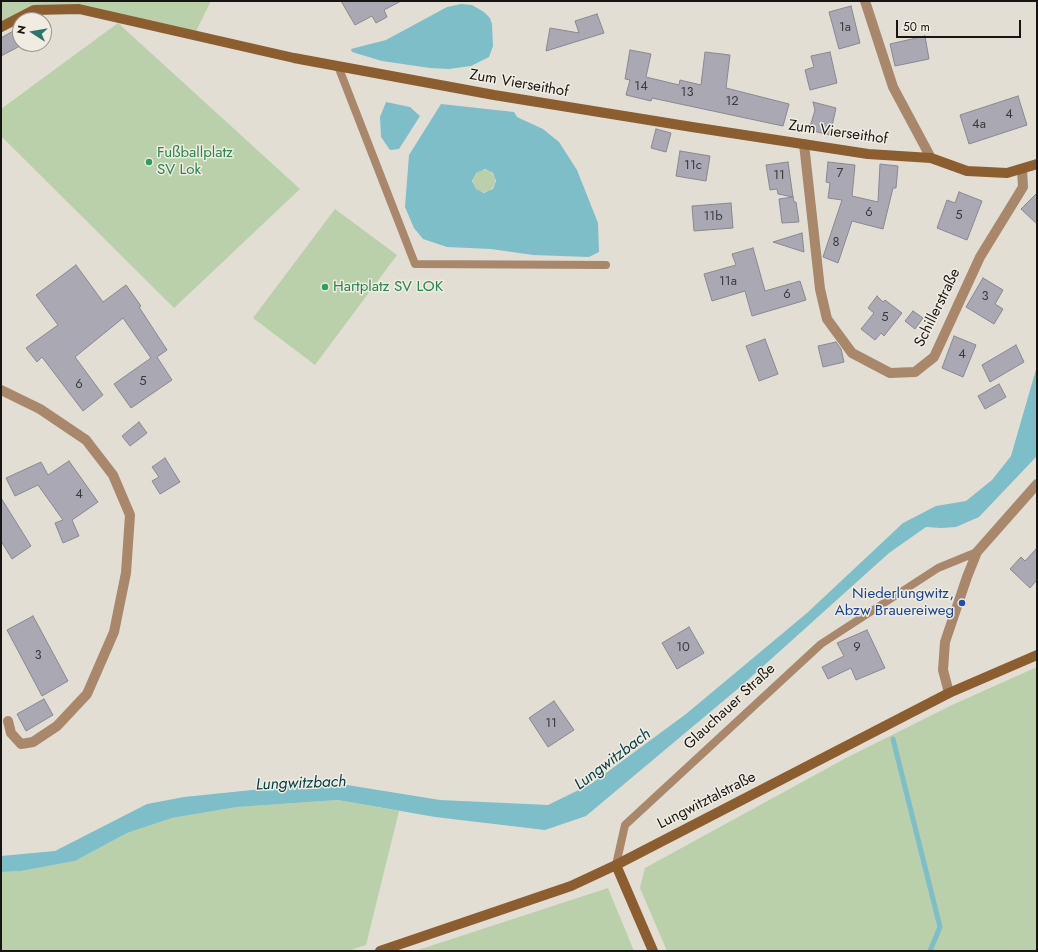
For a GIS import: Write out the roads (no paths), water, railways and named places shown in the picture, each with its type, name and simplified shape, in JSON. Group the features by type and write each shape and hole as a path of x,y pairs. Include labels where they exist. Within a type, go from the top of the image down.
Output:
{"street":[{"path":"866,1 893,87 931,158"},
{"name":"Zum Vierseithof","path":"1,27 34,10 79,9 294,58 494,95 868,154 931,158 966,171 1007,173 1037,164"},
{"name":"Schillerstraße","path":"804,144 820,289 827,319 852,353 890,373 915,372 934,357 980,257 1023,187 1022,168"},
{"path":"1,390 40,409 86,440 113,475 130,515 126,573 114,632 87,694 57,726 33,742 21,744 11,733 8,721"},
{"name":"Glauchauer Straße","path":"949,693 943,670 945,642 977,552 1037,484"},
{"name":"Lungwitztalstraße","path":"380,951 570,886 616,865 949,693 1037,655"},
{"path":"616,865 653,951"}],"lane":[{"path":"338,66 415,264 606,265"},
{"name":"Glauchauer Straße","path":"616,865 625,825 821,644 938,568 977,552"}],"water":[{"path":"461,4 472,5 484,12 490,18 492,24 493,46 489,57 471,66 449,69 430,68 382,61 352,52 351,49 386,40 447,7"},
{"path":"386,102 410,107 420,116 399,149 390,150 381,137 380,117"},
{"path":"441,104 514,112 517,117 543,129 559,142 577,170 598,223 599,252 589,257 533,255 491,249 447,247 423,239 414,228 405,207 409,155","holes":["485,169 493,173 496,181 493,189 484,193 476,189 472,181 476,173"]},
{"path":"1037,366 1036,457 979,517 956,527 926,527 889,553 740,687 586,816 545,830 435,817 338,800 237,807 172,818 127,833 75,861 21,871 1,872 1,856 55,851 147,804 184,797 301,785 347,785 440,800 548,805 591,784 686,714 807,613 903,523 936,506 966,501 992,480 1011,456"}],"waterway":[{"path":"893,739 940,927 930,951"}],"place":[{"name":"Fußballplatz SV Lok","path":"149,162"},
{"name":"Hartplatz SV LOK","path":"325,287"},
{"name":"Niederlungwitz, Abzw Brauereiweg","path":"962,603"}],"water label":[{"name":"Lungwitzbach","path":"613,760"},
{"name":"Lungwitzbach","path":"301,784"}]}
